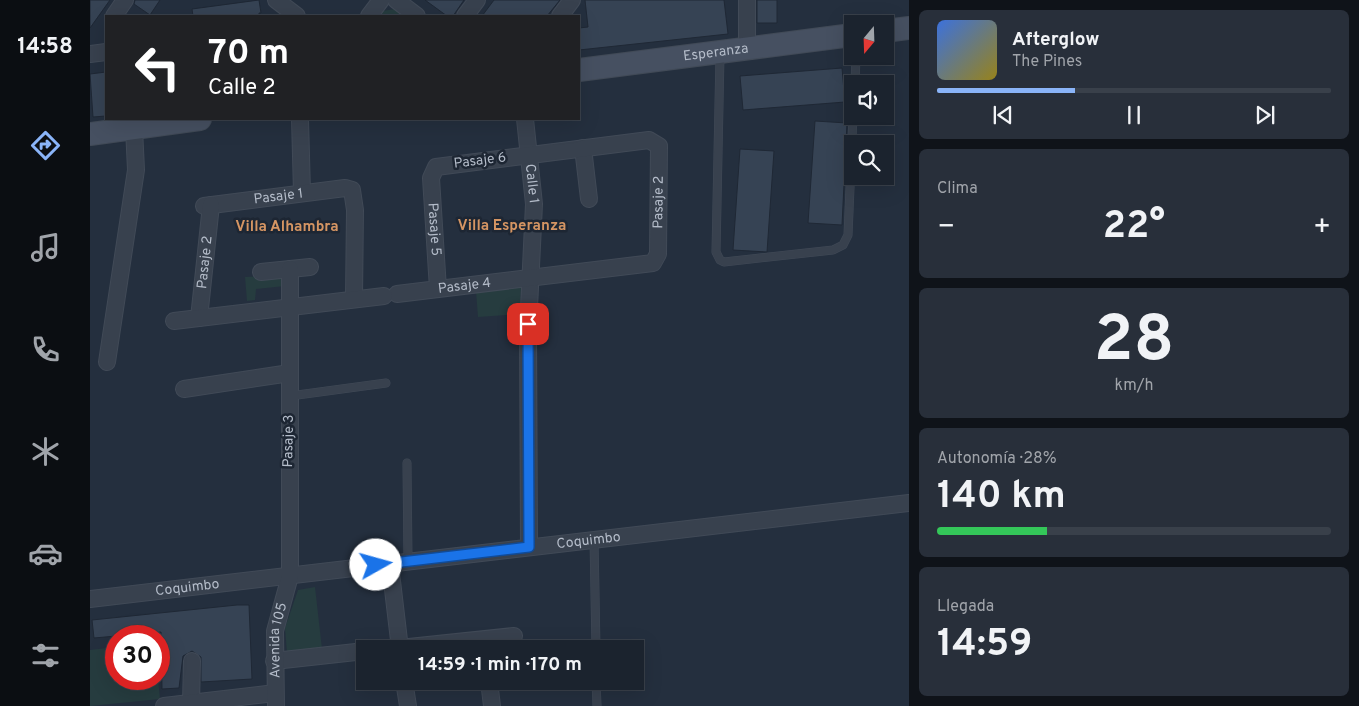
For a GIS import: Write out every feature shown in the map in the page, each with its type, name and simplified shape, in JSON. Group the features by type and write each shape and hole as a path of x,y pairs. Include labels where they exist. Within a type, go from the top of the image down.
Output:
{"street":[{"path":"115,15 125,0"},
{"path":"276,0 296,15"},
{"path":"370,15 381,0"},
{"path":"396,0 416,15"},
{"path":"466,15 477,0"},
{"path":"561,15 572,0"},
{"path":"747,0 747,50"},
{"path":"894,30 909,28"},
{"name":"Esperanza","path":"580,70 844,36"},
{"path":"90,54 105,52"},
{"path":"90,134 193,120"},
{"path":"300,120 302,193"},
{"name":"Calle 1","path":"525,120 534,204 529,316 529,547"},
{"path":"107,362 136,170 134,128"},
{"name":"Pasaje 2","path":"532,278 651,264 656,261 658,254 661,149 657,143 649,140 583,148"},
{"path":"529,154 583,148 589,199"},
{"name":"Pasaje 6","path":"433,170 439,166 529,154"},
{"name":"Pasaje 5","path":"433,170 431,178 438,289"},
{"name":"Pasaje 1","path":"207,206 345,188 352,190 355,210 354,299"},
{"name":"Pasaje 2","path":"199,318 207,206"},
{"path":"261,272 310,267"},
{"path":"290,269 291,307"},
{"name":"Pasaje 4","path":"354,299 532,278"},
{"path":"174,321 354,299"},
{"name":"Pasaje 3","path":"290,576 291,307"},
{"path":"184,389 290,373"},
{"name":"Coquimbo","path":"90,599 909,502"},
{"path":"390,564 396,640"},
{"name":"Avenida 105","path":"276,699 275,631 290,576"},
{"path":"499,640 514,636"},
{"path":"274,661 356,652"},
{"path":"191,703 192,661"},
{"path":"405,690 408,706"},
{"path":"490,690 492,706"},
{"path":"164,706 276,699"}],"lane":[{"path":"720,53 716,252 720,260 724,262 833,250 843,245 848,235 853,125"},
{"path":"290,396 386,383"},
{"path":"408,463 408,561"},
{"path":"594,539 596,640"},
{"path":"596,690 597,706"}],"green space":[{"path":"395,9 403,15 379,15 382,11"},
{"path":"285,275 285,286 256,289 255,300 247,301 245,277"},
{"path":"521,286 520,314 478,317 476,291"},
{"path":"315,587 322,649 287,653 285,628 298,590"},
{"path":"105,648 105,690 159,690 160,699 90,706 90,650"}],"building":[{"path":"90,0 110,0 90,28"},
{"path":"135,0 160,0 150,15 134,4"},
{"path":"259,0 261,13 259,15 193,15 192,9"},
{"path":"425,0 464,0 454,15 446,15"},
{"path":"494,0 560,0 548,15 483,15"},
{"path":"585,0 724,0 728,34 580,50 580,28 588,27"},
{"path":"757,0 777,0 777,23 757,23"},
{"path":"842,68 844,102 743,110 740,76"},
{"path":"105,72 105,116 93,117 90,74"},
{"path":"815,121 844,123 844,125 847,125 846,135 844,135 842,225 808,223"},
{"path":"740,149 774,151 767,252 733,250"},
{"path":"249,605 252,679 201,682 201,657 192,651 183,656 179,688 170,689 170,625 105,625 105,637 94,638 92,620"}],"district":[{"name":"Villa Esperanza","path":"512,226"},
{"name":"Villa Alhambra","path":"287,227"}],"route":[{"path":"376,565 529,547 528,324"}]}
